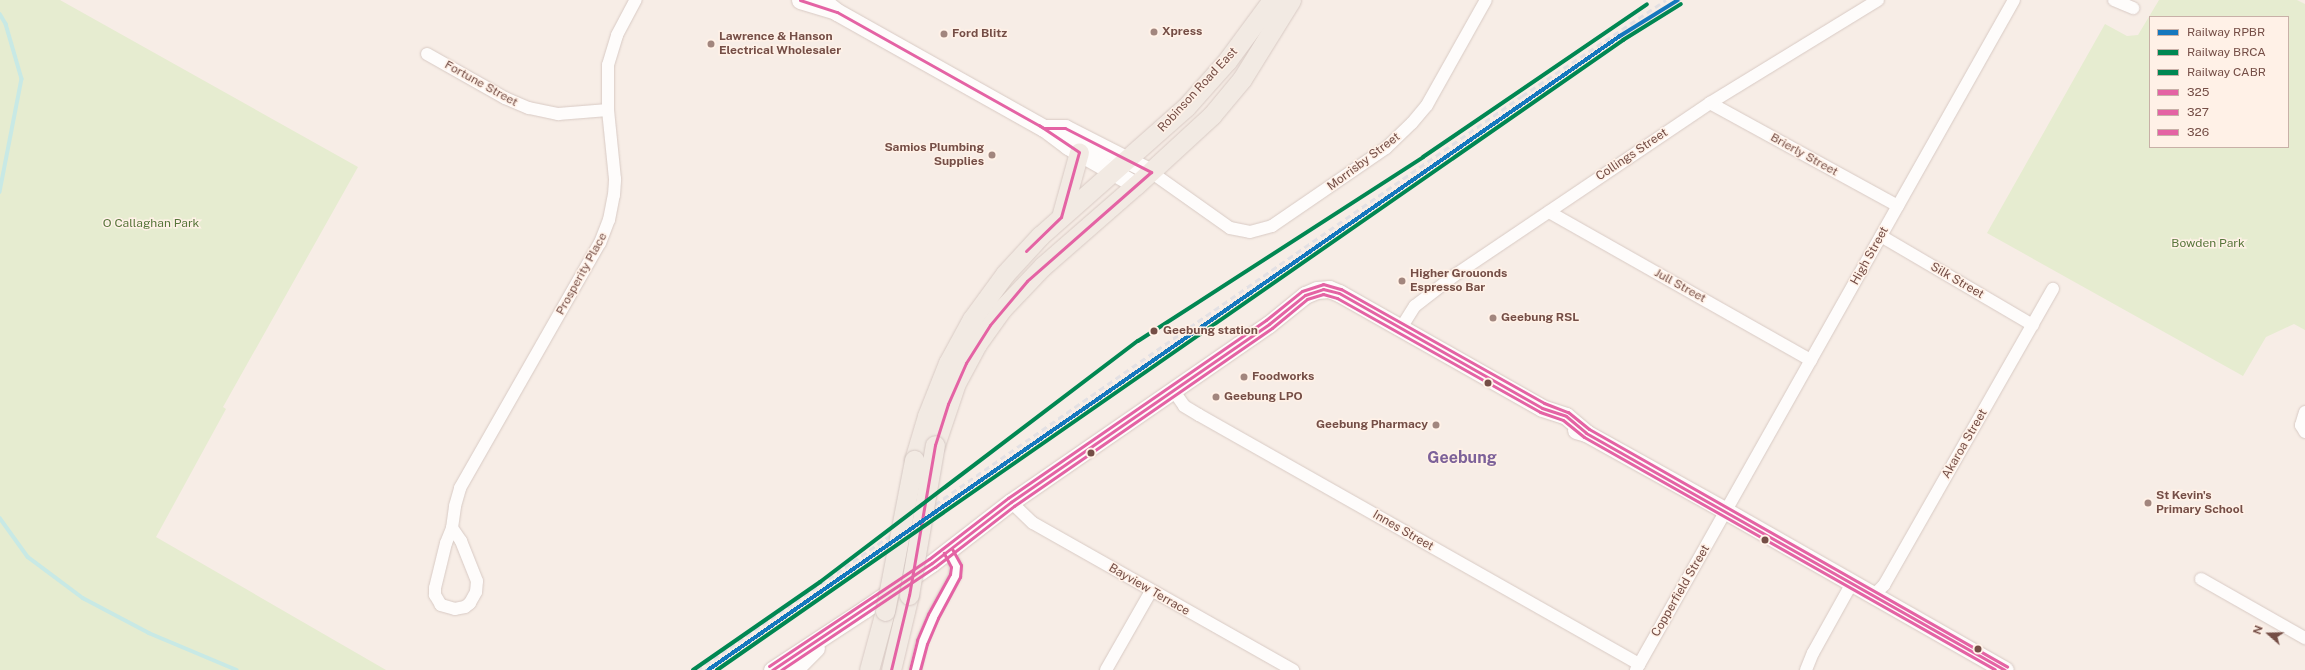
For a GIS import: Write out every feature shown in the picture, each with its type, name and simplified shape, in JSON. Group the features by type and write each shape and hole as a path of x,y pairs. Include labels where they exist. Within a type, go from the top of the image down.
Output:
{"main road":[{"path":"800,0 837,12"},
{"path":"822,0 837,12 1044,128 1079,152 1136,185"},
{"name":"Robinson Road East","path":"869,670 885,611 914,460 936,390 972,319 1005,274 1061,217 1169,123 1208,83 1248,35 1272,0"},
{"name":"Robinson Road East","path":"891,670 909,595 935,445 956,383 990,325 1015,295 1043,266 1151,172 1227,98 1264,45 1291,0"},
{"path":"1044,128 1065,128 1151,172"},
{"path":"1061,217 1079,152"},
{"path":"772,670 801,649 833,631 948,551 1011,502 1276,320 1305,295 1323,289 1339,293 1542,408 1566,416 1586,433 2005,670"},
{"path":"794,670 833,631"}],"street":[{"name":"Prosperity Place","path":"452,528 461,541 477,581 476,592 470,603 455,609 441,605 435,595 441,560 452,528 455,506 460,488 605,232 612,208 614,179 608,110 607,77 610,55 617,35 636,0"},
{"name":"Morrisby Street","path":"1151,172 1222,223 1240,231 1250,232 1272,226 1386,148 1399,136 1427,105 1486,0"},
{"name":"Collings Street","path":"1401,328 1415,306 1421,300 1710,103 1878,0"},
{"name":"High Street","path":"1726,511 2014,0"},
{"path":"2114,0 2133,8"},
{"name":"Fortune Street","path":"427,54 505,98 529,108 558,114 608,110"},
{"name":"Brierly Street","path":"1710,103 1898,206"},
{"name":"Jull Street","path":"1549,212 1811,360"},
{"name":"Silk Street","path":"1881,236 2033,325"},
{"name":"Akaroa Street","path":"1873,596 1884,585 2053,289"},
{"name":"Innes Street","path":"1173,390 1184,406 1198,415 1637,667"},
{"path":"2303,429 2305,412"},
{"name":"Bayview Terrace","path":"1011,502 1033,523 1293,670"},
{"name":"Copperfield Street","path":"1637,667 1726,511"},
{"path":"915,670 922,642 933,616 955,576 956,566 948,551"},
{"path":"2201,579 2305,638"},
{"path":"1806,670 1813,653 1852,583"},
{"path":"1106,670 1151,591"}],"green space":[{"name":"O Callaghan Park","path":"0,0 60,0 358,167 223,407 226,409 156,537 386,670 0,670"},
{"name":"Bowden Park","path":"2159,0 2297,0 2305,4 2305,330 2294,324 2266,337 2243,376 1987,233 2105,24 2127,36 2138,35 2149,17 2149,148 2289,148 2289,16 2149,16"}],"waterway":[{"path":"0,14 6,24 22,79 0,192"},
{"path":"0,518 28,557 83,598 149,633 237,670"}],"railway":[{"path":"697,670 1522,96 1666,0"}],"rail line":[{"name":"RPBR","path":"708,670 1620,36 1678,0"},
{"name":"CABR","path":"693,670 820,582 1138,341 1423,157 1647,4"},
{"name":"BRCA","path":"717,670 1623,40 1681,4"}],"transit line":[{"name":"325","path":"800,0 837,12 1044,128 1065,128 1151,172 1027,281 990,325 966,363 948,404 935,445 909,595 891,670"},
{"name":"325","path":"1026,251 1061,217 1079,152 1039,125"},
{"name":"326","path":"769,666 929,559 1008,498 1266,320 1302,291 1323,284 1341,289 1544,403 1568,412 1589,429 2007,666"},
{"name":"325","path":"772,670 932,563 1011,502 1269,324 1305,295 1323,289 1339,293 1542,408 1566,416 1586,433 2005,670"},
{"name":"327","path":"781,670 935,567 1014,506 1272,328 1307,299 1323,294 1337,298 1540,412 1563,420 1584,437 1995,670"},
{"name":"327","path":"920,670 927,644 938,618 960,577 961,565 952,549"},
{"name":"326","path":"910,669 917,640 928,614 950,574 951,567 944,553"}],"place":[{"name":"Xpress","path":"1154,32"},
{"name":"Ford Blitz","path":"944,34"},
{"name":"Lawrence & Hanson Electrical Wholesaler","path":"711,44"},
{"name":"Samios Plumbing Supplies","path":"992,155"},
{"name":"Higher Grouonds Espresso Bar","path":"1402,281"},
{"name":"Geebung RSL","path":"1493,318"},
{"name":"Geebung station","path":"1154,331"},
{"name":"Foodworks","path":"1244,377"},
{"name":"Geebung LPO","path":"1216,397"},
{"name":"Geebung Pharmacy","path":"1436,425"},
{"name":"St Kevin's Primary School","path":"2148,503"}],"district":[{"name":"Geebung","path":"1462,458"}]}
